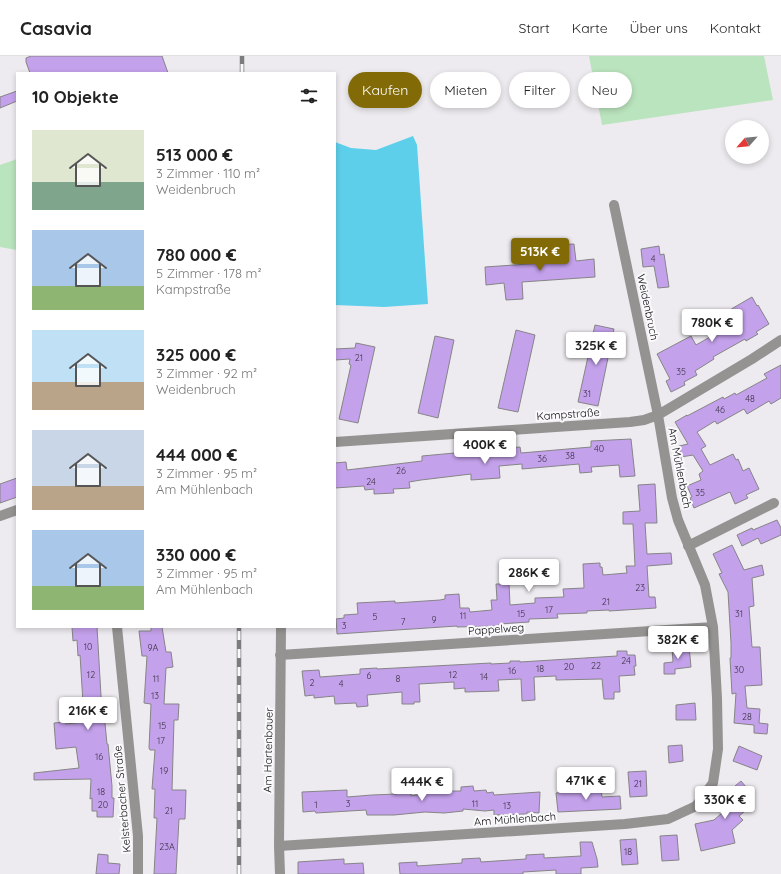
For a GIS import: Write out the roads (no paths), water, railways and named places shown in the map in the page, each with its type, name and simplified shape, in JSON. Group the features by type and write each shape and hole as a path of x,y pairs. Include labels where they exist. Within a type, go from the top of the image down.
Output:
{"street":[{"name":"Weidenbruch","path":"614,205 658,415"},
{"name":"Kampstraße","path":"336,442 644,420 658,415 781,340"},
{"name":"Am Mühlenbach","path":"279,846 625,824 668,818 696,806 713,783 718,749 713,627 704,585 678,520 672,498 658,415"},
{"path":"688,546 774,503"},
{"path":"0,516 16,510"},
{"name":"Pappelweg","path":"280,655 713,627"},
{"name":"Kelsterbacher Straße","path":"117,628 138,836 138,874"},
{"name":"Am Hartenbauer","path":"280,874 281,628"}],"water":[{"path":"413,136 417,145 428,304 384,307 336,305 336,142 351,148 376,150"}],"railway":[{"path":"242,56 242,72"},
{"path":"239,628 239,874"}]}
